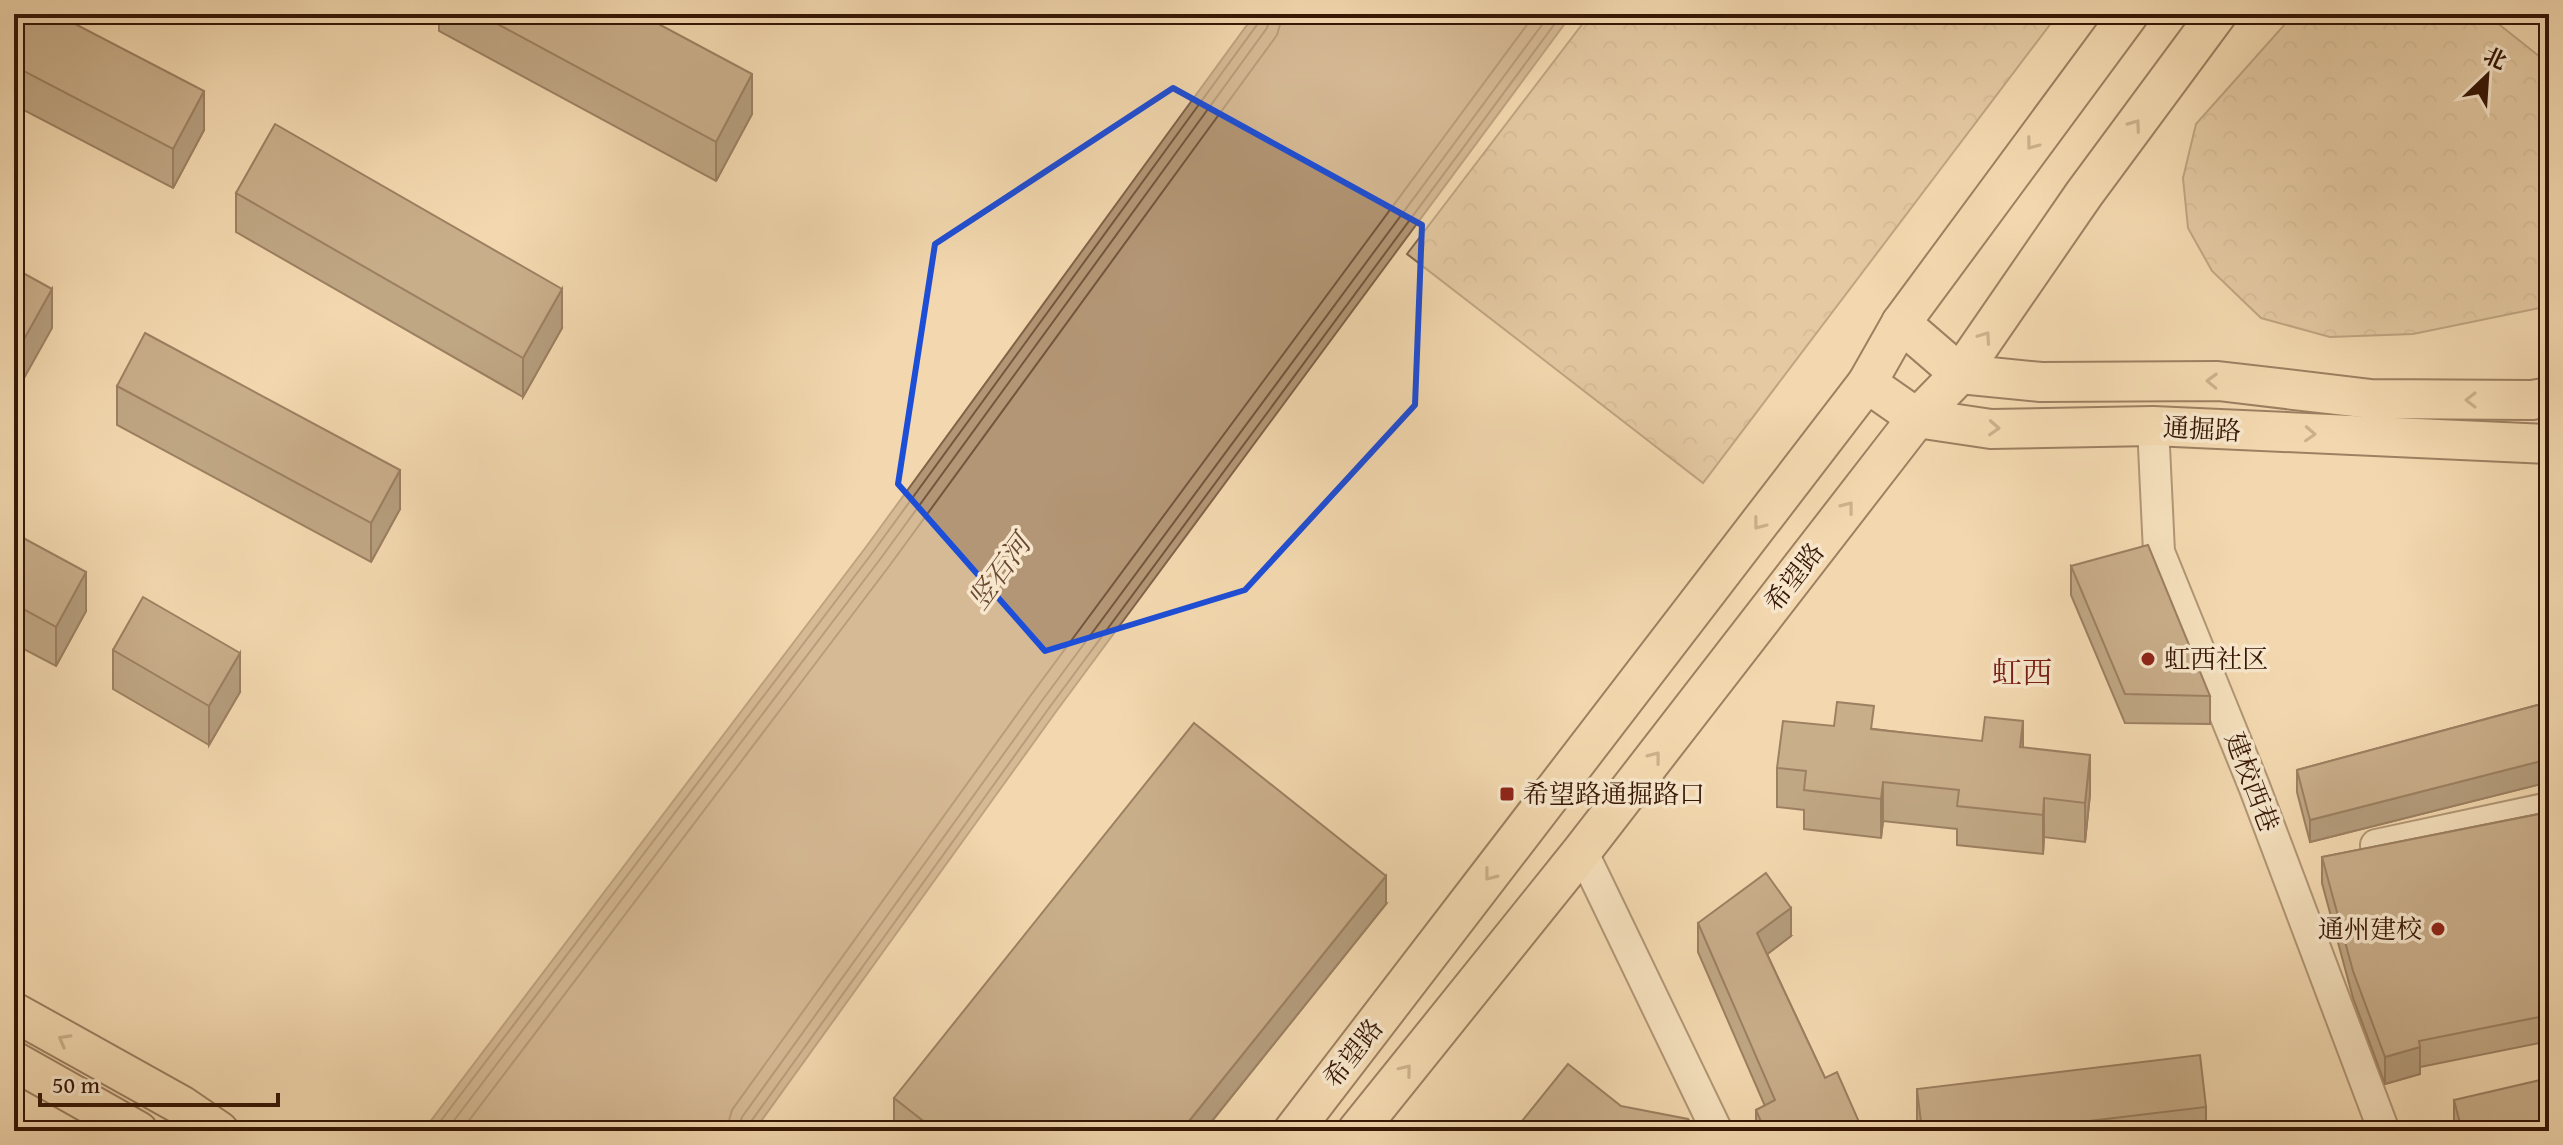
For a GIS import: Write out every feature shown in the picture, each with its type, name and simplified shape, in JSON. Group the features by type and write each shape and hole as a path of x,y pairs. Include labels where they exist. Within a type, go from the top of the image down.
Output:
{"main road":[{"name":"希望路","path":"1293,1131 1867,383 1901,323 2129,14"},
{"name":"希望路","path":"1357,1131 1582,851 1917,418 1960,374 2084,194 2217,14"},
{"path":"1901,323 1960,374"},
{"name":"通掘路","path":"1960,374 2041,382 2218,381 2371,399 2532,400 2549,397"},
{"name":"通掘路","path":"1867,383 1917,418 1991,429 2153,426 2549,444"},
{"path":"14,1012 181,1105 219,1131"},
{"path":"14,1061 138,1131"}],"street":[{"name":"建校西巷","path":"2153,426 2159,552 2254,786 2384,1131"},
{"path":"2376,845 2549,808"},
{"path":"1582,851 1717,1131"}],"highlighted area":[{"path":"1173,88 1422,225 1415,405 1245,590 1045,651 898,484 935,244"}],"green space":[{"path":"1590,14 2058,14 1703,483 1407,254"},
{"path":"2294,14 2486,14 2549,64 2549,306 2413,334 2330,337 2261,318 2212,271 2188,228 2183,178 2196,124"}],"water":[{"name":"竖石河","path":"1255,14 1572,14 1055,713 754,1131 423,1131 866,547"}],"building":[{"path":"14,14 56,14 204,91 173,149 14,66"},
{"path":"479,14 640,14 752,74 716,142"},
{"path":"275,124 562,289 523,358 236,193"},
{"path":"14,268 52,289 14,357"},
{"path":"145,333 400,470 371,523 117,386"},
{"path":"14,533 86,572 56,627 14,604"},
{"name":"虹西社区","path":"2148,545 2210,696 2125,694 2071,566"},
{"path":"143,597 240,653 209,706 113,650"},
{"path":"1837,702 1874,706 1871,729 1982,741 1985,717 2023,721 2020,747 2090,755 2085,803 2044,798 2043,815 1957,806 1959,790 1883,782 1881,799 1804,790 1806,771 1777,768 1783,721 1834,726"},
{"path":"2549,702 2549,759 2310,820 2297,770"},
{"path":"1194,723 1386,876 1181,1131 936,1131 894,1098"},
{"path":"2549,812 2549,1015 2419,1041 2420,1047 2385,1057 2353,971 2322,857"},
{"path":"1766,873 1791,908 1757,933 1825,1078 1837,1072 1863,1131 1765,1131 1756,1110 1775,1100 1698,923"},
{"path":"2200,1055 2206,1107 2006,1131 1922,1131 1917,1089"},
{"path":"1568,1064 1621,1106 1688,1119 1697,1131 1514,1131"},
{"path":"2549,1078 2549,1131 2462,1131 2454,1100"}],"place":[{"name":"虹西社区","path":"2148,659"},
{"name":"希望路通掘路口","path":"1507,794"},
{"name":"通州建校","path":"2438,929"}],"district":[{"name":"虹西","path":"2022,673"}]}
